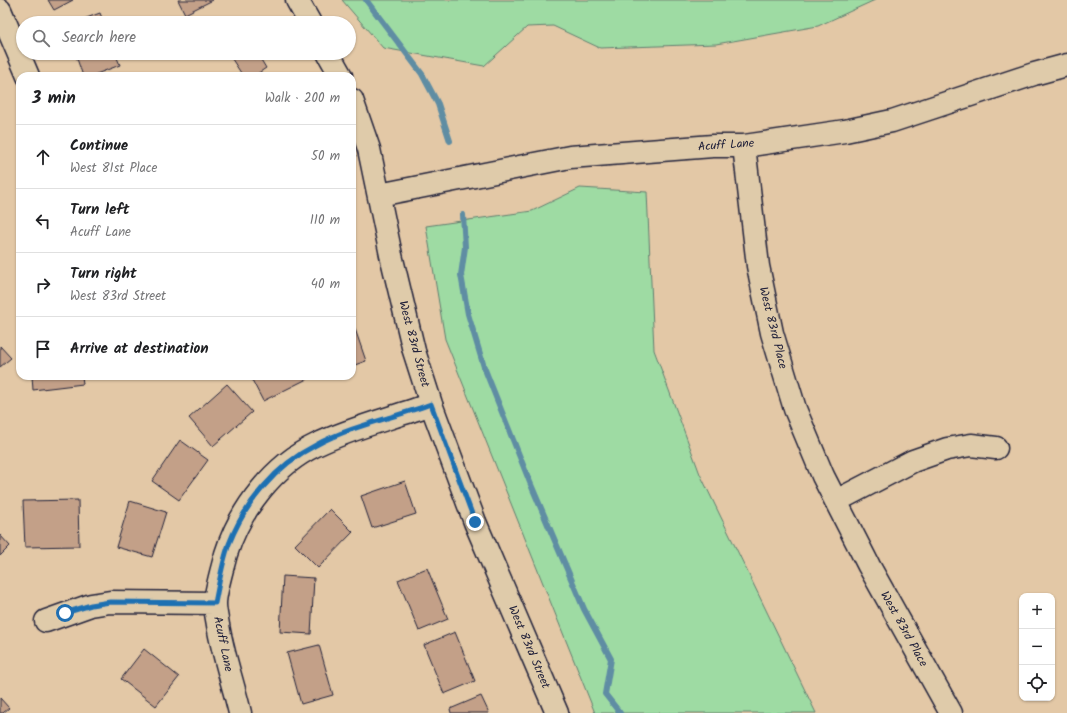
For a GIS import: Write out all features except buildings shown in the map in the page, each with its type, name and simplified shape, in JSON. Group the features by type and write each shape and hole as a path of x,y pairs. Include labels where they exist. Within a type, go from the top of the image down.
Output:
{"street":[{"path":"297,0 306,16"},
{"path":"0,10 16,48"},
{"path":"21,60 26,72"},
{"path":"332,60 339,72"},
{"name":"Acuff Lane","path":"379,195 570,157 713,146 744,146 845,131 892,121 1034,74 1067,65"},
{"name":"West 83rd Street","path":"356,112 368,149 414,351 431,404 475,522 557,713"},
{"name":"West 83rd Place","path":"744,146 755,246 772,333 795,409 823,476 869,566 951,713"},
{"name":"Acuff Lane","path":"240,713 226,661 215,603 222,568 229,545 246,510 257,494 280,470 295,458 316,445 351,431 431,404"},
{"path":"836,501 914,461 947,450 971,445 996,448"},
{"path":"46,621 91,605 110,602 215,603"}],"green space":[{"path":"342,0 875,0 818,26 716,44 600,48 553,26 527,27 484,66 383,48"},
{"path":"580,188 647,192 654,350 700,474 816,713 595,713 445,339 426,226 532,211"}],"waterway":[{"path":"366,0 422,74 438,104 450,141"},
{"path":"463,215 465,247 461,275 468,314 484,367 529,480 584,609 611,659 605,694 620,713"}],"route":[{"path":"65,613 91,605 110,602 140,601 215,603 222,568 229,545 237,527 257,494 280,470 295,458 316,445 351,431 431,404 475,522"}]}
